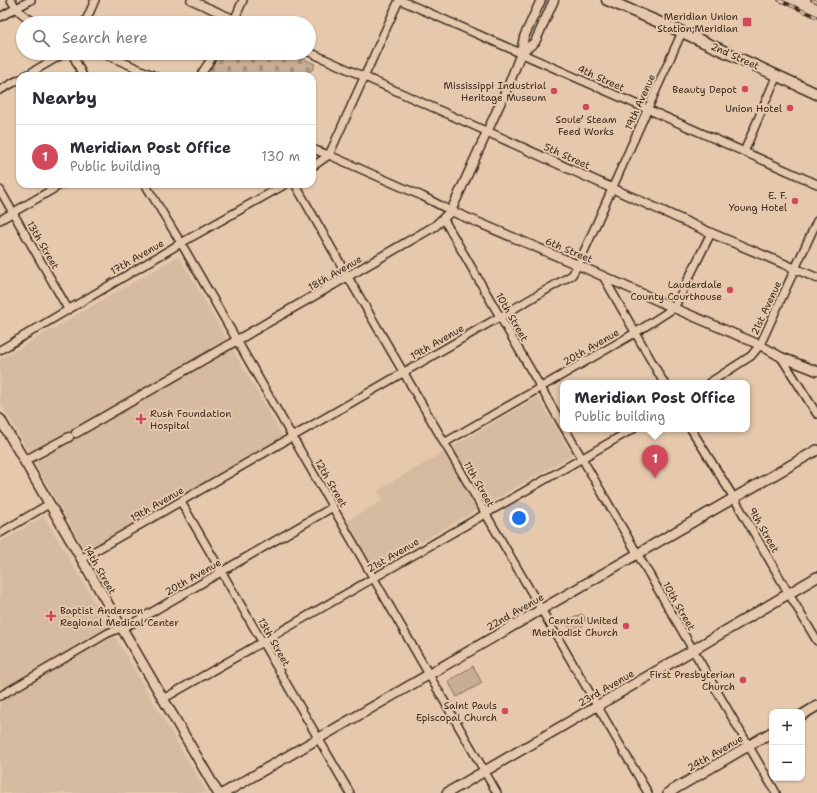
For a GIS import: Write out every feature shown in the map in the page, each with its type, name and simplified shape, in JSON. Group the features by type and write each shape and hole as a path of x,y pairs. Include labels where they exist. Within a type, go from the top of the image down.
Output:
{"main road":[{"name":"2nd Street","path":"607,0 682,32 817,94"},
{"name":"14th Street","path":"0,419 218,793"},
{"name":"22nd Avenue","path":"224,793 817,450"},
{"name":"23rd Avenue","path":"447,793 817,577"},
{"path":"805,713 817,706"},
{"name":"24th Avenue","path":"668,793 769,734"}],"street":[{"path":"11,0 16,8 25,16"},
{"path":"0,17 31,0"},
{"path":"88,16 96,0"},
{"path":"191,0 223,16"},
{"path":"235,16 243,0"},
{"path":"316,164 329,155 399,0"},
{"name":"4th Street","path":"399,0 817,184"},
{"name":"18th Avenue","path":"24,461 348,277 435,226 444,218 451,211 488,132 521,53 524,37 541,0"},
{"name":"18th Avenue","path":"521,53 535,42 554,0"},
{"name":"19th Avenue","path":"81,559 572,275 613,188 682,32"},
{"name":"5th Street","path":"316,55 711,233 817,278"},
{"path":"32,72 53,60"},
{"path":"76,60 82,72"},
{"path":"118,60 147,72"},
{"path":"203,72 210,60"},
{"path":"744,152 777,75"},
{"path":"0,90 16,81"},
{"name":"6th Street","path":"316,150 422,196 451,211 760,345 781,357 817,371"},
{"path":"0,220 55,188"},
{"name":"12th Street","path":"147,188 181,243 497,793"},
{"name":"17th Avenue","path":"0,350 181,243 279,188"},
{"name":"11th Street","path":"297,188 648,793"},
{"name":"13th Street","path":"0,190 68,309"},
{"name":"10th Street","path":"444,218 560,421"},
{"name":"21st Avenue","path":"714,380 751,356 760,345 817,221"},
{"path":"674,308 711,233"},
{"path":"603,276 662,380"},
{"name":"20th Avenue","path":"444,443 635,333 674,308"},
{"path":"781,357 817,414"},
{"name":"10th Street","path":"567,432 776,793"},
{"name":"21st Avenue","path":"163,699 627,432"},
{"name":"9th Street","path":"694,432 817,641"},
{"name":"13th Street","path":"181,502 350,793"},
{"path":"0,533 49,504"},
{"name":"20th Avenue","path":"0,696 108,633 133,623 333,507"}],"shaded area":[{"name":"Rush Foundation Hospital","path":"179,256 283,437 85,551 0,402 0,359"},
{"path":"538,397 572,455 374,569 347,521 383,500 378,490"},
{"name":"Baptist Anderson Regional Medical Center","path":"44,516 207,793 0,793 0,701 5,698 0,689 0,542"}],"green space":[{"path":"215,60 306,60 315,64 313,69 309,72 208,72"},
{"path":"582,614 585,617 584,623 580,629 573,634 566,621"},
{"path":"473,666 482,683 457,697 448,681"}],"railway":[{"path":"779,0 817,17"},
{"path":"812,0 817,2"}],"place":[{"name":"Meridian Union Station;Meridian","path":"747,22"},
{"name":"Beauty Depot","path":"745,89"},
{"name":"Mississippi Industrial Heritage Museum","path":"554,91"},
{"name":"Soule’ Steam Feed Works","path":"586,107"},
{"name":"Union Hotel","path":"790,108"},
{"name":"E. F. Young Hotel","path":"795,201"},
{"name":"Lauderdale County Courthouse","path":"730,290"},
{"name":"Rush Foundation Hospital","path":"141,419"},
{"name":"Meridian Post Office","path":"655,478"},
{"name":"Baptist Anderson Regional Medical Center","path":"51,616"},
{"name":"Central United Methodist Church","path":"626,626"},
{"name":"First Presbyterian Church","path":"743,680"},
{"name":"Saint Pauls Episcopal Church","path":"505,711"}]}
